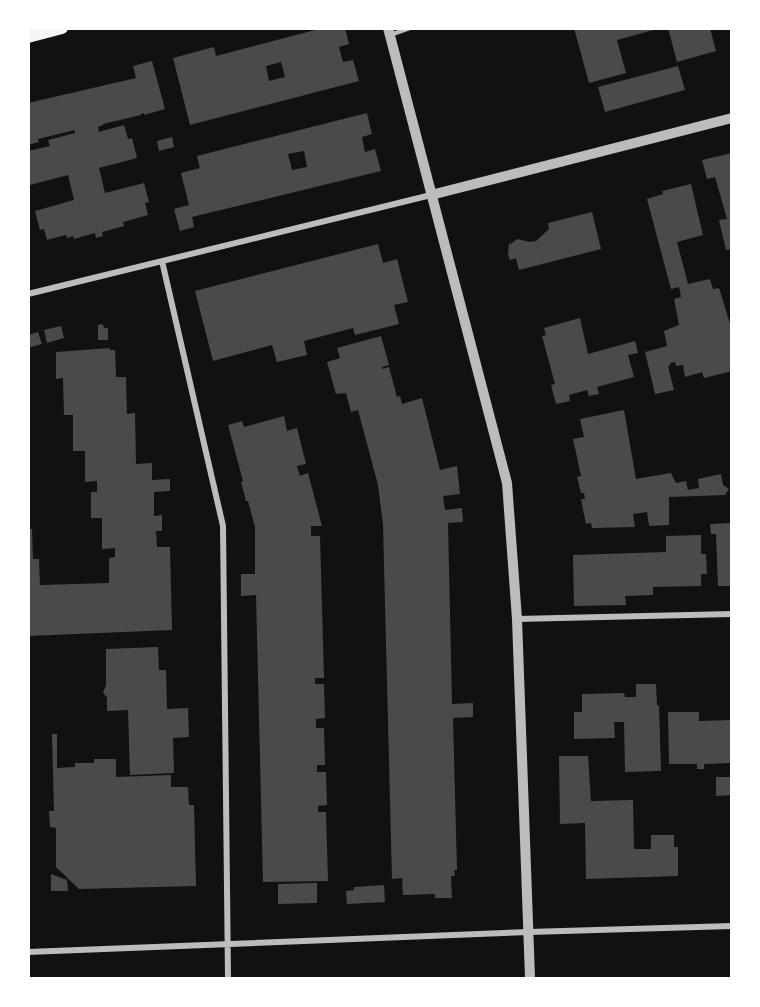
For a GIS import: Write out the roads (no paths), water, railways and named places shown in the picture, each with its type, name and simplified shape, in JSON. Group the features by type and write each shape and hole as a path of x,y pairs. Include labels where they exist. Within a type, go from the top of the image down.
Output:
{"main road":[{"path":"28,37 62,28"}],"street":[{"path":"388,32 507,483 517,619 530,978"},
{"path":"28,294 732,118"},
{"path":"162,261 223,526 228,978"},
{"path":"517,619 732,614"},
{"path":"28,952 732,926"}],"lane":[{"path":"388,32 410,28"}]}
